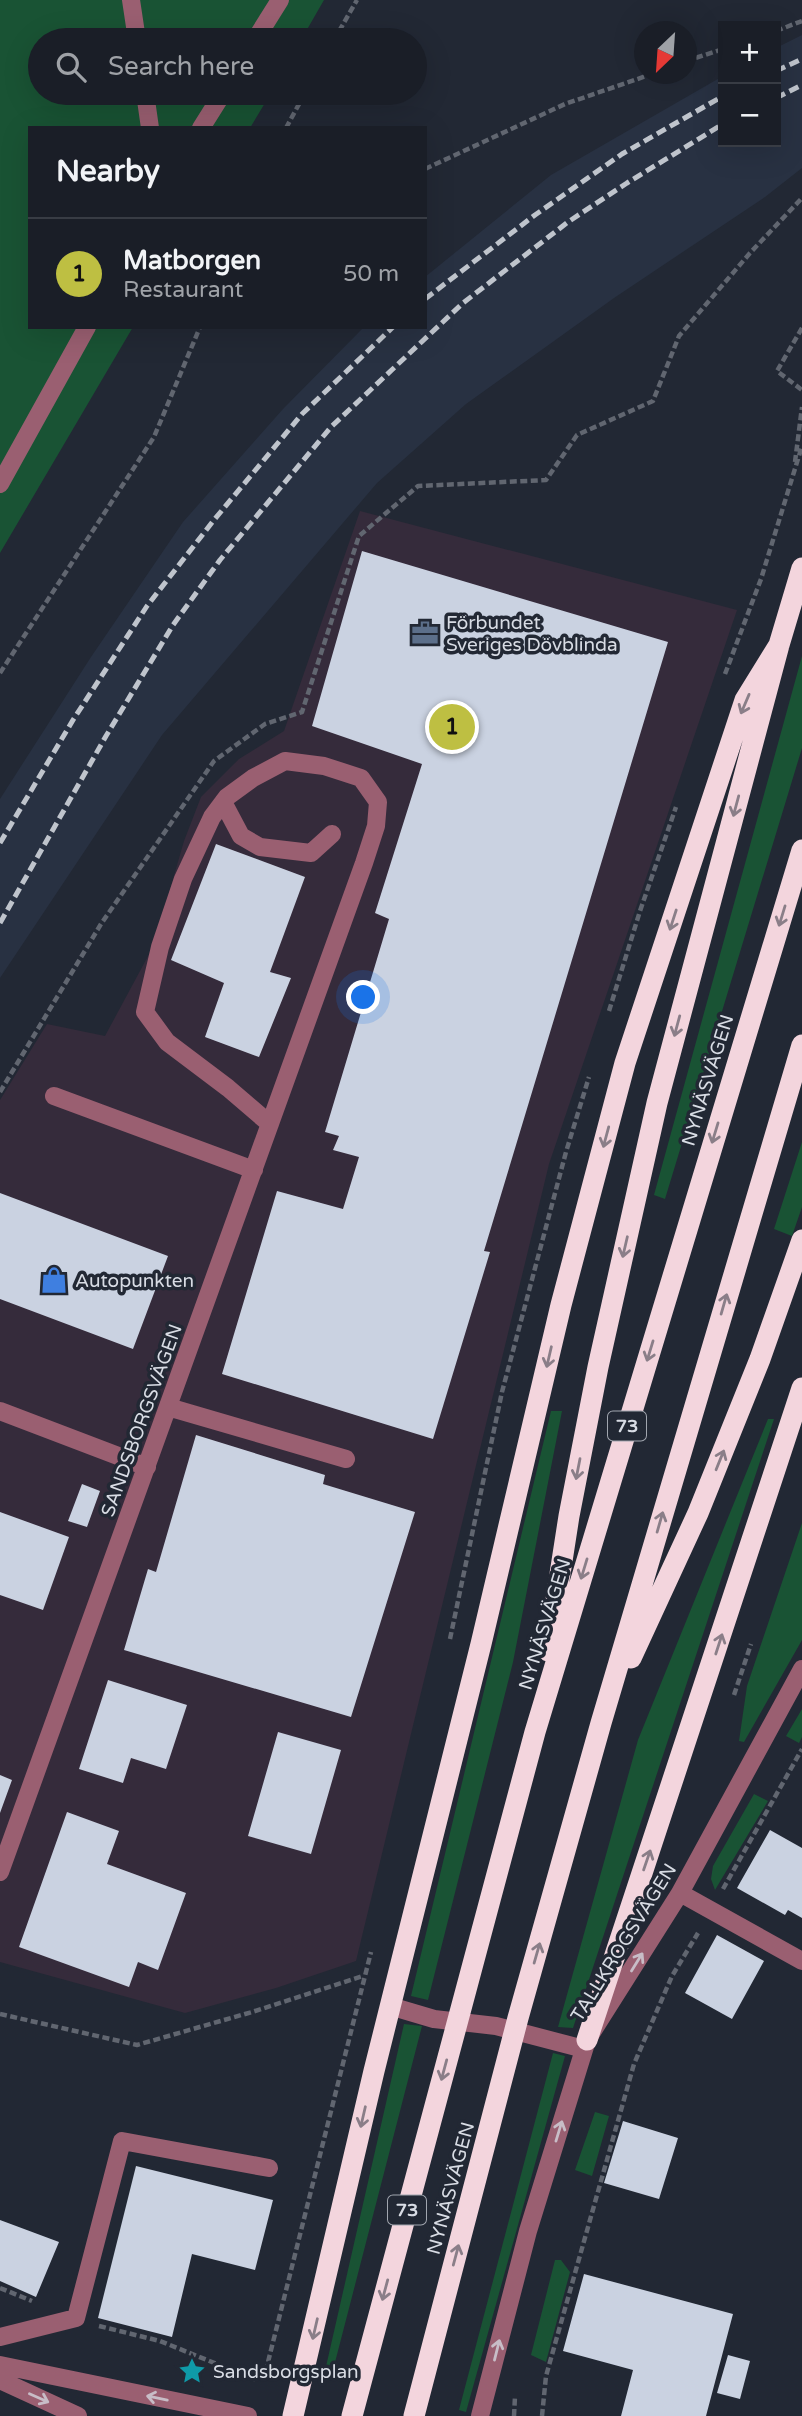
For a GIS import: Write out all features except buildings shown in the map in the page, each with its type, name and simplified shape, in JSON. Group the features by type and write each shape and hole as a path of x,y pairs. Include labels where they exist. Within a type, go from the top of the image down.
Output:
{"highway":[{"path":"535,1732 582,1448 657,1102 802,568"},
{"path":"293,2416 561,1305 625,1063 745,700 779,645"},
{"name":"NYNÄSVÄGEN","path":"352,2416 535,1732 802,850"},
{"name":"NYNÄSVÄGEN","path":"414,2416 518,2018 601,1723 802,1045"},
{"path":"601,1723 698,1513 760,1359 802,1240"},
{"path":"586,2045 802,1388"}],"street":[{"path":"131,0 135,28"},
{"path":"262,28 280,0"},
{"path":"147,105 150,126"},
{"path":"202,126 215,105"},
{"path":"0,484 87,329"},
{"name":"SANDSBORGSVÄGEN","path":"0,1872 364,863 376,826 378,803 361,778 324,766 285,761 253,778 223,802"},
{"path":"270,1124 167,1042 145,1012 160,947 183,879 212,817 223,802 242,836 260,847 311,853 332,834"},
{"path":"54,1096 254,1170"},
{"path":"168,1407 346,1460"},
{"path":"0,1411 147,1467"},
{"name":"TALLKROGSVÄGEN","path":"480,2416 528,2231 586,2045 680,1893 802,1669"},
{"path":"680,1893 802,1961"},
{"path":"390,2006 434,2019 496,2026 586,2045"},
{"path":"0,2337 76,2318 122,2141 268,2168"},
{"path":"0,2365 248,2416"},
{"path":"0,2381 78,2416"}],"path":[{"path":"341,28 357,0"},
{"path":"781,28 802,21"},
{"path":"697,58 718,51"},
{"path":"427,168 565,104 634,80"},
{"path":"287,126 298,105"},
{"path":"0,1092 101,924 214,761 265,724 302,712 359,536 418,486 546,480 577,435 653,401 679,336 750,253 802,198"},
{"path":"802,328 777,371 802,390"},
{"path":"0,673 153,437 199,329"},
{"path":"793,474 802,407"},
{"path":"542,2416 546,2376 634,2064 672,1976 802,1749"},
{"path":"0,2014 137,2046 364,1976"},
{"path":"0,2288 96,2325 160,2340 254,2379"},
{"path":"514,2416 515,2396"}],"shaded area":[{"path":"802,35 802,168 765,197 614,298 466,404 377,483 162,735 0,978 0,799 91,657 183,522 283,409 362,329 427,329 427,275 551,175 718,79 718,147 781,147 781,46"},
{"path":"360,511 737,610 549,1164 356,1961 276,1988 185,2013 0,1962 0,1100 47,1024 105,1036 154,945 184,841 201,797 239,759 284,731"}],"green space":[{"path":"0,0 324,0 308,28 28,28 28,105 264,105 251,126 28,126 28,329 132,329 0,553"},
{"path":"802,656 802,748 665,1199 654,1195"},
{"path":"802,1142 802,1207 792,1236 774,1229"},
{"path":"551,1411 562,1411 513,1662 428,2000 411,1996"},
{"path":"768,1419 774,1419 573,2028 558,2027 638,1740"},
{"path":"802,1523 802,1640 744,1742 739,1741 747,1686"},
{"path":"802,1709 802,1737 799,1743 786,1736"},
{"path":"754,1794 768,1801 715,1890 711,1879 713,1866"},
{"path":"404,2024 422,2026 332,2374 325,2371"},
{"path":"553,2053 565,2056 466,2412 459,2410"},
{"path":"595,2112 609,2116 592,2176 575,2170"},
{"path":"555,2260 561,2260 570,2272 546,2362 531,2355"}],"railway":[{"path":"781,69 802,59"},
{"path":"781,96 802,85"},
{"path":"427,297 535,215 622,154 718,99"},
{"path":"0,923 106,736 173,625 220,560 331,427 463,303 568,222 718,127"},
{"path":"0,843 73,720 147,606 302,414 391,329"}],"place":[{"name":"Förbundet Sveriges Dövblinda","path":"425,633"},
{"name":"Matborgen","path":"452,727"},
{"name":"Autopunkten","path":"54,1280"},
{"name":"Sandsborgsplan","path":"192,2371"}]}
